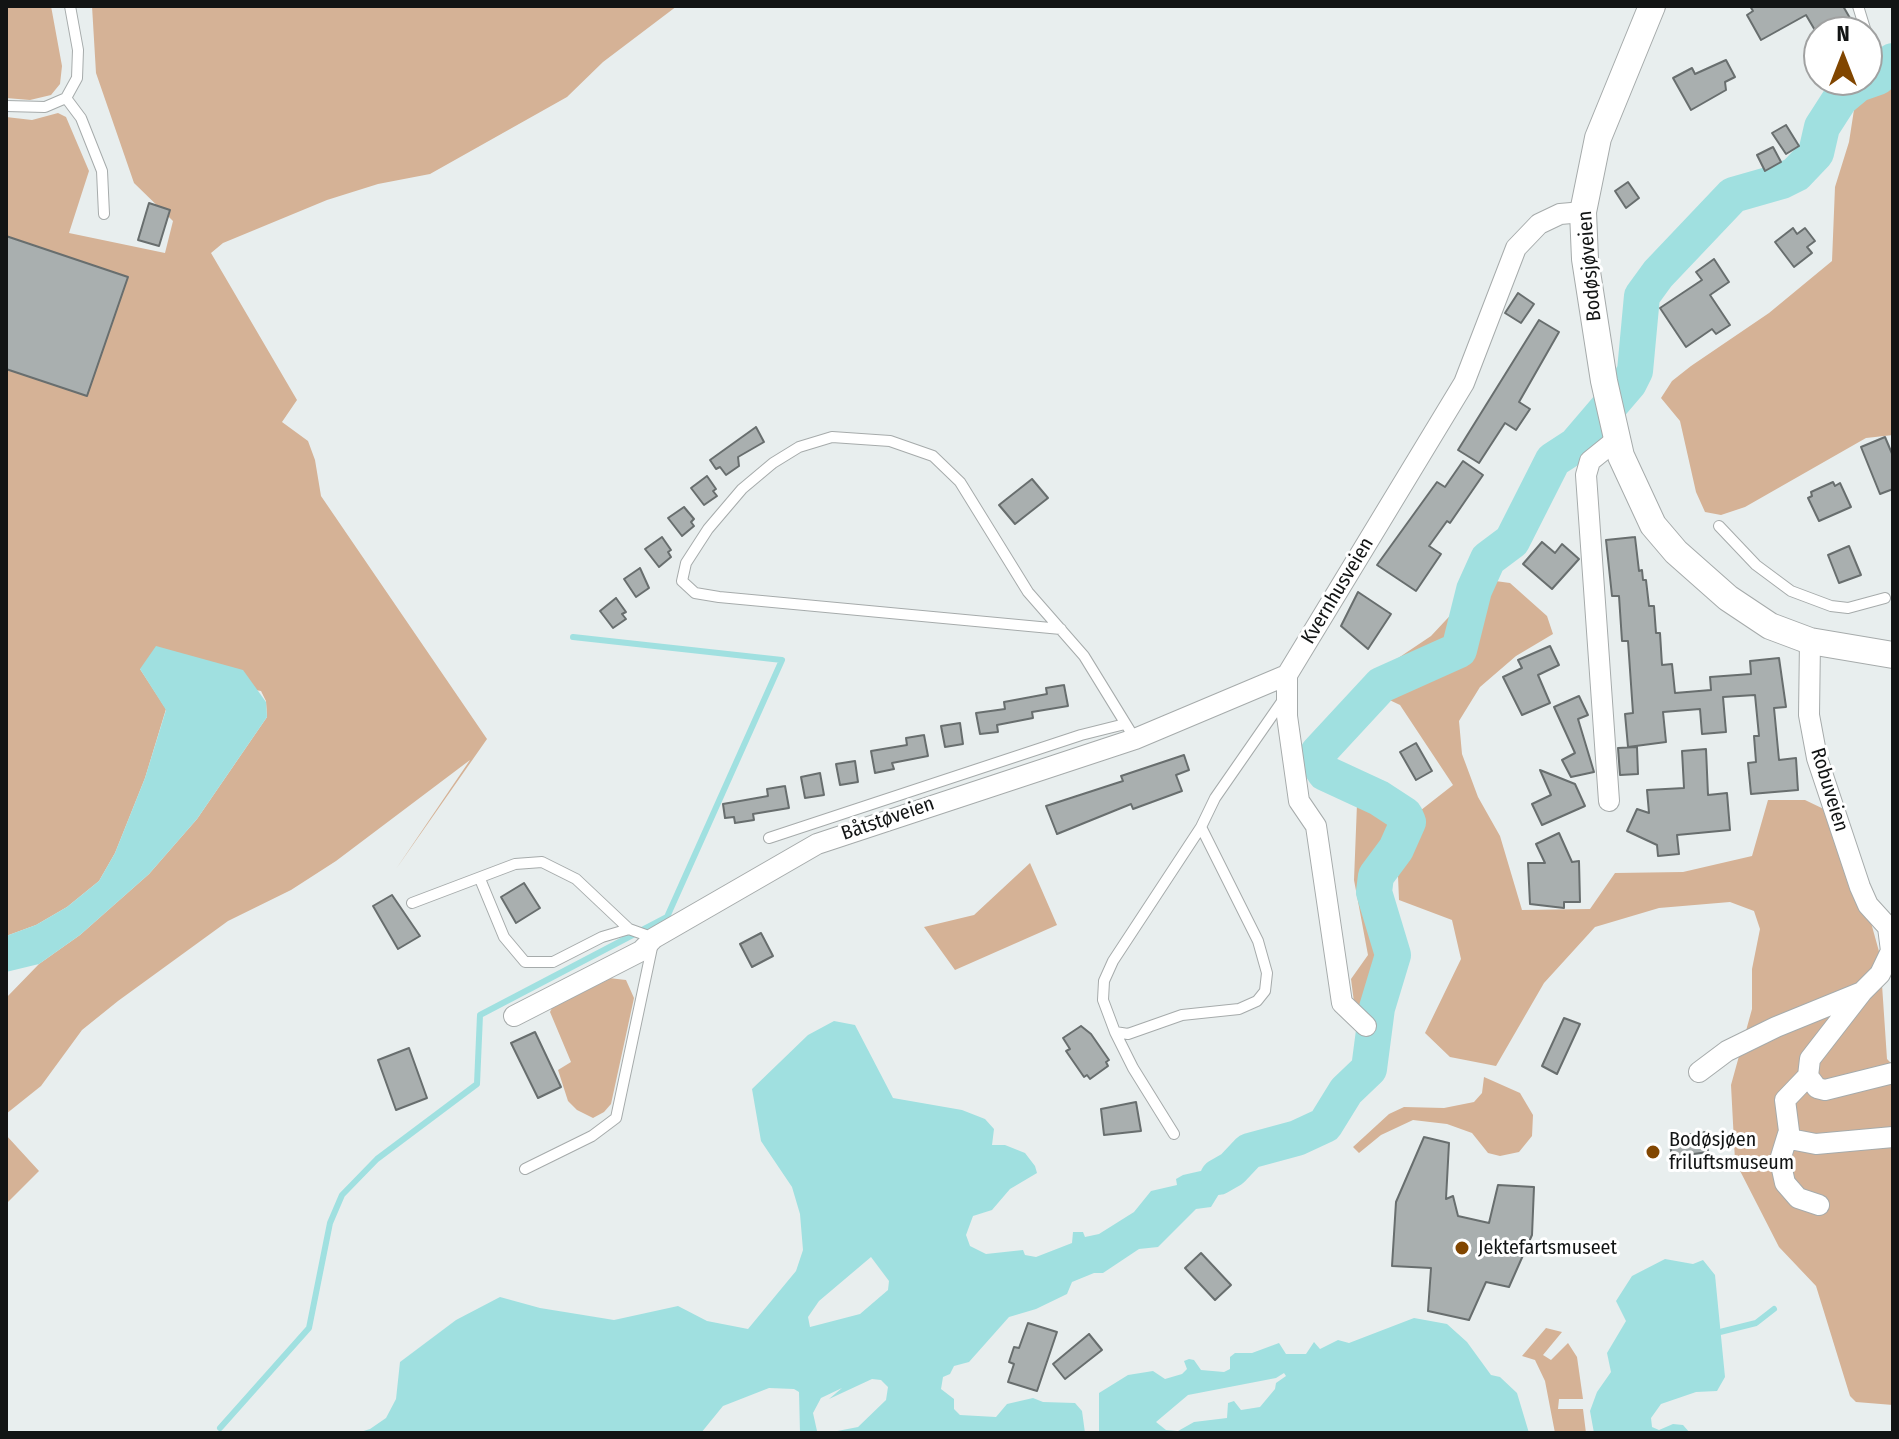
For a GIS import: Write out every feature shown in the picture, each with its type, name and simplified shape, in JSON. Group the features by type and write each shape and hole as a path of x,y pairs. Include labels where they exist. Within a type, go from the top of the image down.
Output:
{"street":[{"name":"Bodøsjøveien","path":"1652,6 1598,138 1585,190 1583,212 1585,259 1616,440 1653,525 1676,552 1728,598 1770,626 1810,641 1893,655"},
{"name":"Kvernhusveien","path":"1287,684 1464,383 1516,248 1539,224 1560,214 1583,212"},
{"path":"1609,801 1586,475 1590,461 1616,440"},
{"name":"Robuveien","path":"1810,641 1809,715 1817,758 1860,887 1868,905 1891,937"},
{"path":"1287,684 1299,801 1316,826 1342,1003 1366,1026"},
{"name":"Båtstøveien","path":"514,1016 641,951 654,938 817,844 1130,731 1287,684"},
{"path":"1891,937 1880,974 1815,1050 1810,1059 1808,1076 1785,1100 1790,1139 1816,1144 1893,1137"},
{"path":"1699,1072 1727,1051 1862,992"},
{"path":"1808,1076 1817,1088 1825,1090 1893,1073"},
{"path":"1788,1134 1780,1160 1785,1183 1798,1198 1819,1205"}],"lane":[{"path":"6,106 45,107 66,98 77,78 78,50 70,6"},
{"path":"66,98 81,118 102,171 106,200 104,214"},
{"path":"769,838 1081,735 1130,731 1084,656 1061,629 1028,592 960,482 933,456 890,441 832,437 799,447 773,463 742,489 708,529 686,563 682,581 695,593 1061,629"},
{"path":"1719,526 1756,565 1791,591 1831,606 1848,608 1885,598"},
{"path":"1174,1134 1133,1068 1115,1032 1103,1000 1104,981 1113,961 1201,827 1215,798 1287,684"},
{"path":"1115,1032 1128,1034 1182,1015 1239,1009 1257,1001 1265,991 1267,973 1258,941 1201,827"},
{"path":"412,903 515,864 542,862 576,879 629,929 654,938 616,1118 592,1136 525,1169"},
{"path":"480,879 504,937 525,962 553,962 602,937 629,929"}],"shaded area":[{"path":"7,6 51,6 62,66 60,84 51,95 30,100 6,98"},
{"path":"92,6 677,6 603,62 567,97 430,174 378,184 327,200 223,243 211,253 297,400 282,422 308,441 315,460 321,496 487,739 396,869 470,760 336,861 291,890 228,921 118,1001 82,1030 41,1086 6,1114 6,998 39,964 80,935 149,874 197,819 267,717 266,701 261,691 140,669 166,709 145,778 115,853 99,881 67,907 36,925 6,936 6,117 32,120 58,113 66,117 89,171 69,233 165,253 173,221 134,183 96,73"},
{"path":"1893,64 1893,435 1866,438 1745,507 1721,515 1705,512 1696,492 1680,421 1661,398 1672,381 1769,313 1832,261 1835,187 1849,142 1856,96 1883,96 1883,73"},
{"path":"1488,580 1510,583 1547,616 1553,634 1516,656 1480,687 1459,721 1462,754 1478,797 1500,836 1522,910 1590,909 1615,873 1683,872 1752,856 1768,800 1805,800 1830,812 1870,919 1880,955 1887,1059 1893,1065 1893,1405 1856,1402 1850,1396 1816,1286 1779,1247 1735,1161 1731,1085 1752,1009 1752,969 1760,929 1754,911 1730,902 1659,908 1595,927 1544,983 1496,1066 1450,1057 1425,1033 1461,959 1452,920 1399,900 1398,876 1417,842 1416,814 1453,785 1400,705 1358,685 1431,636 1474,590"},
{"path":"1362,793 1404,822 1396,840 1374,870 1372,898 1377,935 1390,956 1371,1020 1354,1002 1351,979 1368,955 1354,880 1357,804"},
{"path":"1030,863 1057,925 955,970 924,927 974,915"},
{"path":"609,978 626,980 634,998 611,1104 593,1118 568,1101 558,1070 571,1062 550,1012 554,1004"},
{"path":"1484,1077 1520,1093 1533,1115 1532,1136 1519,1152 1500,1156 1488,1153 1472,1133 1447,1124 1413,1120 1381,1135 1359,1153 1353,1147 1389,1114 1404,1107 1444,1108 1474,1102 1482,1093"},
{"path":"6,1135 39,1171 6,1204"},
{"path":"1546,1328 1562,1332 1543,1355 1551,1360 1568,1343 1577,1357 1583,1399 1559,1399 1558,1409 1583,1409 1586,1433 1555,1433 1545,1381 1535,1360 1522,1356"}],"water":[{"path":"156,646 243,670 266,702 267,717 197,819 149,874 80,935 39,964 6,972 6,936 36,925 67,907 99,881 115,853 145,778 166,710 140,669"},
{"path":"834,1021 855,1025 893,1098 962,1110 985,1119 994,1129 992,1145 1005,1145 1025,1153 1037,1173 1010,1189 992,1210 973,1216 966,1235 970,1246 986,1254 1023,1250 1025,1255 1036,1257 1072,1243 1073,1232 1083,1232 1085,1237 1099,1234 1134,1212 1151,1191 1177,1185 1176,1179 1183,1175 1205,1170 1215,1173 1222,1189 1211,1207 1196,1209 1158,1247 1139,1249 1103,1273 1094,1273 1072,1282 1067,1294 1036,1309 1009,1317 969,1362 954,1366 950,1374 943,1377 941,1389 954,1399 954,1409 960,1415 996,1417 1007,1404 1033,1398 1043,1402 1075,1403 1082,1411 1085,1433 827,1433 858,1427 886,1400 888,1387 881,1380 872,1379 829,1399 842,1388 821,1398 813,1413 817,1431 824,1433 800,1433 799,1392 769,1388 723,1406 701,1433 357,1433 370,1429 386,1418 396,1399 400,1362 456,1320 500,1297 540,1308 614,1320 678,1306 707,1321 748,1329 796,1271 803,1250 800,1214 792,1187 761,1141 752,1089 808,1035","holes":["871,1257 889,1281 888,1290 860,1314 810,1327 808,1317 819,1301"]},
{"path":"1665,1259 1693,1264 1703,1260 1715,1275 1725,1377 1717,1391 1696,1392 1661,1404 1651,1418 1652,1427 1659,1430 1673,1424 1683,1425 1690,1433 1594,1433 1590,1411 1597,1392 1611,1372 1607,1353 1626,1321 1616,1301 1632,1276"},
{"path":"1414,1318 1447,1324 1467,1342 1491,1375 1500,1377 1517,1393 1529,1433 1099,1433 1099,1393 1128,1375 1153,1371 1165,1379 1182,1374 1187,1369 1184,1361 1189,1359 1194,1360 1201,1370 1224,1372 1230,1369 1230,1357 1235,1353 1252,1353 1279,1343 1286,1354 1306,1354 1314,1342 1320,1349 1338,1340 1349,1343","holes":["1284,1373 1286,1376 1276,1383 1275,1389 1260,1407 1241,1410 1234,1401 1228,1403 1227,1418 1194,1422 1178,1431 1166,1430 1156,1422 1188,1395 1276,1378"]}],"building":[{"path":"1750,6 1843,6 1849,16 1806,15 1761,40 1747,15 1753,11"},
{"path":"1726,60 1735,77 1725,82 1726,90 1691,110 1673,78 1692,68 1695,74"},
{"path":"1786,125 1799,146 1786,154 1772,133"},
{"path":"1773,147 1781,162 1765,171 1757,155"},
{"path":"1628,182 1639,198 1626,208 1615,191"},
{"path":"149,203 170,210 159,246 138,240"},
{"path":"1793,228 1797,234 1805,228 1815,241 1807,247 1812,253 1794,267 1775,242"},
{"path":"6,236 128,277 87,396 6,369"},
{"path":"1714,259 1729,282 1710,295 1730,325 1716,334 1712,329 1686,347 1660,308 1702,280 1696,272"},
{"path":"1518,293 1534,304 1521,323 1505,313"},
{"path":"1539,320 1559,332 1519,402 1530,409 1516,430 1505,423 1479,463 1458,450"},
{"path":"756,427 764,442 738,457 739,466 726,475 720,467 716,469 710,460"},
{"path":"1885,437 1893,456 1893,489 1880,494 1861,447"},
{"path":"1463,461 1483,475 1450,523 1447,521 1429,546 1441,554 1416,591 1377,565 1437,482 1445,487"},
{"path":"707,476 717,496 704,505 691,488"},
{"path":"1032,479 1048,498 1015,524 999,505"},
{"path":"1833,482 1835,486 1840,483 1851,507 1819,521 1808,498 1812,496 1811,492"},
{"path":"684,507 694,519 691,522 694,526 682,536 668,518"},
{"path":"662,537 671,550 668,552 671,557 659,567 645,549"},
{"path":"1635,537 1639,571 1642,570 1643,580 1646,580 1649,606 1654,606 1656,633 1660,633 1662,665 1672,664 1675,693 1711,690 1710,677 1751,674 1750,661 1779,658 1786,707 1774,708 1779,760 1796,758 1798,790 1751,794 1748,763 1756,762 1754,736 1759,736 1755,695 1723,697 1726,732 1702,734 1700,709 1663,712 1666,742 1628,747 1625,714 1633,713 1628,641 1622,641 1619,596 1612,596 1606,540"},
{"path":"1542,542 1555,553 1562,544 1579,559 1552,589 1523,564"},
{"path":"1849,546 1861,575 1839,583 1828,555"},
{"path":"640,568 649,588 636,597 624,579"},
{"path":"1358,592 1391,614 1368,649 1341,626"},
{"path":"616,598 626,612 622,614 626,619 613,628 600,611"},
{"path":"1550,646 1559,665 1538,675 1550,703 1522,715 1503,677 1522,668 1518,660"},
{"path":"1064,685 1068,706 1032,712 1033,718 997,725 998,732 980,734 976,713 1005,709 1004,702 1047,694 1046,688"},
{"path":"1579,696 1588,715 1578,719 1594,772 1571,777 1562,760 1575,753 1554,707"},
{"path":"960,723 963,744 945,747 941,726"},
{"path":"924,735 928,756 892,763 894,769 875,773 871,751 907,745 906,738"},
{"path":"1416,743 1432,771 1416,780 1400,752"},
{"path":"1637,747 1638,774 1620,775 1618,748"},
{"path":"1706,749 1708,795 1727,793 1730,830 1677,835 1679,854 1658,856 1657,845 1627,831 1637,809 1649,813 1647,790 1684,788 1682,751"},
{"path":"1184,755 1189,770 1176,775 1182,791 1133,809 1131,804 1057,834 1046,806 1123,781 1121,776"},
{"path":"855,761 858,782 840,785 836,764"},
{"path":"1540,770 1575,784 1585,806 1542,825 1532,804 1551,795"},
{"path":"820,773 824,795 805,798 801,777"},
{"path":"785,786 789,808 753,814 754,820 735,823 734,817 725,818 723,804 768,796 767,789"},
{"path":"1559,833 1572,862 1579,861 1580,902 1564,902 1564,908 1530,904 1528,863 1545,863 1536,844"},
{"path":"524,883 540,908 516,923 501,897"},
{"path":"392,895 420,936 398,949 373,906"},
{"path":"761,933 773,956 752,967 740,944"},
{"path":"1564,1018 1580,1024 1557,1074 1542,1066"},
{"path":"1081,1026 1091,1034 1109,1060 1106,1062 1108,1066 1090,1079 1087,1075 1084,1077 1066,1051 1070,1049 1063,1038"},
{"path":"535,1032 561,1087 538,1098 511,1043"},
{"path":"409,1048 427,1098 396,1110 378,1060"},
{"path":"1136,1102 1141,1131 1104,1135 1101,1109"},
{"path":"1705,1132 1708,1152 1672,1157 1669,1138"},
{"path":"1424,1137 1449,1143 1446,1199 1453,1196 1458,1216 1489,1223 1498,1185 1534,1187 1532,1235 1509,1287 1486,1282 1469,1320 1428,1311 1431,1268 1392,1266 1396,1202"},
{"path":"1201,1253 1231,1285 1215,1300 1185,1268"},
{"path":"1028,1323 1057,1332 1037,1391 1008,1382 1014,1364 1009,1362 1014,1347 1019,1348"},
{"path":"1089,1334 1102,1350 1065,1379 1053,1364"}],"waterway":[{"path":"1218,1177 1232,1169 1249,1151 1297,1138 1325,1125 1346,1091 1369,1069 1377,1008 1393,955 1374,892 1376,876 1396,849 1408,822 1405,815 1379,798 1325,773 1318,762 1318,753 1381,685 1459,650 1474,590 1488,559 1512,541 1553,460 1576,445 1629,383 1635,371 1642,296 1658,274 1733,195 1796,174 1816,153 1822,127 1840,99 1858,84 1878,77 1893,61"},
{"path":"220,1428 309,1328 330,1223 342,1195 377,1159 477,1084 480,1015 667,917 782,660 573,637"},
{"path":"1720,1332 1756,1323 1774,1309"}],"place":[{"name":"Bodøsjøen friluftsmuseum","path":"1653,1152"},
{"name":"Jektefartsmuseet","path":"1462,1248"}]}
